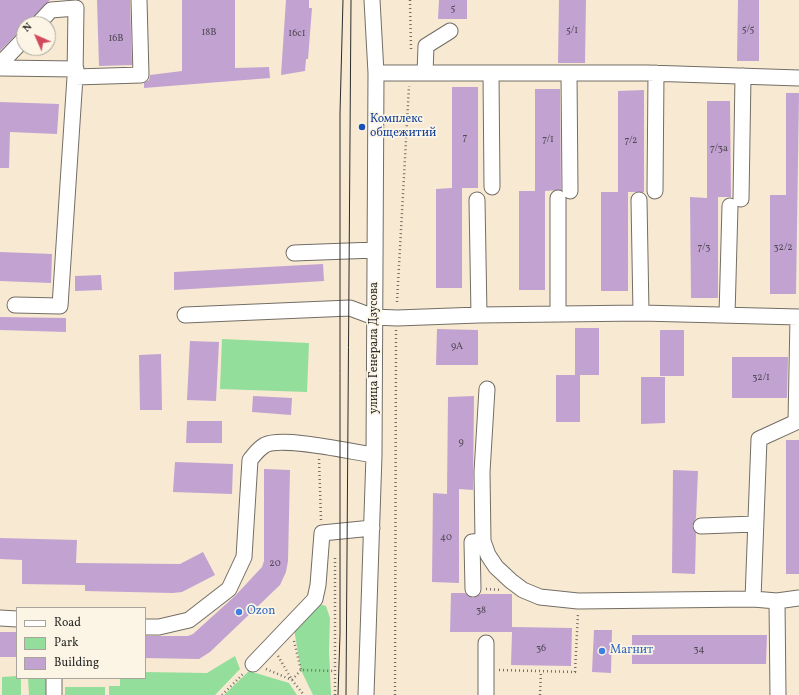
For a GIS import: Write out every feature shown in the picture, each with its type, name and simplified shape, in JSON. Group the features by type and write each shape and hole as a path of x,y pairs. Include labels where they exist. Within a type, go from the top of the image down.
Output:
{"street":[{"path":"0,68 75,73 141,74 139,0"},
{"name":"улица Генерала Дзусова","path":"366,695 374,455 376,73 372,0"},
{"path":"15,305 60,306 75,73 76,8 51,10 45,16"},
{"path":"425,73 426,46 450,31"},
{"path":"0,64 16,47"},
{"path":"376,73 656,73 799,78"},
{"path":"491,73 492,187"},
{"path":"558,313 569,73"},
{"path":"655,191 656,73"},
{"path":"727,315 743,76"},
{"path":"477,200 478,315"},
{"path":"639,200 641,313"},
{"path":"294,254 375,250"},
{"path":"185,315 350,308 374,317 398,318 558,313 641,313 798,317 796,422 759,439 753,599"},
{"path":"488,389 482,472 483,541 488,555 496,567 523,590 540,597 578,600 753,599 777,601 799,598"},
{"path":"146,627 160,627 189,620 229,589 244,556 250,460 258,450 266,444 283,441 374,455"},
{"path":"701,526 755,524"},
{"path":"253,664 315,599 318,585 322,533 372,528"},
{"path":"473,589 472,542 483,541"},
{"path":"777,601 778,695"},
{"path":"0,618 16,619"},
{"path":"486,643 486,695"},
{"path":"54,679 54,695"}],"path":[{"path":"410,0 411,51"},
{"path":"397,302 409,86"},
{"path":"395,695 396,330"},
{"path":"318,447 322,533"},
{"path":"335,555 335,695"},
{"path":"486,669 575,672 578,600"},
{"path":"291,625 301,670"},
{"path":"272,645 292,680 304,695"},
{"path":"222,695 253,664 292,680"},
{"path":"292,680 301,670 335,671"},
{"path":"540,695 541,671"}],"green space":[{"path":"222,339 309,343 307,392 220,389"},
{"path":"316,603 326,606 330,618 329,650 331,695 313,695 301,670 294,629"},
{"path":"235,656 240,669 215,695 109,695 109,686 120,686 120,679 146,679 146,672 207,673"},
{"path":"249,671 289,683 297,695 224,695"},
{"path":"16,676 16,679 21,679 21,695 2,695 2,677"},
{"path":"28,679 47,679 47,695 29,695"},
{"path":"65,687 105,687 105,695 65,695"}],"building":[{"path":"0,0 50,0 35,16 16,16 16,35 0,51"},
{"path":"97,0 130,0 132,65 99,66"},
{"path":"182,0 235,0 235,68 269,67 270,78 144,88 144,83 149,80 150,75 182,71"},
{"path":"286,0 309,0 309,8 312,8 308,59 306,59 305,71 281,75"},
{"path":"439,0 467,0 467,19 438,19"},
{"path":"559,0 586,0 585,63 558,63"},
{"path":"738,0 759,0 759,61 737,61"},
{"path":"452,87 478,87 478,188 462,188 462,288 436,288 436,189 452,188"},
{"path":"535,89 560,89 561,190 545,191 545,290 519,290 519,191 535,191"},
{"path":"644,90 644,192 628,192 628,291 601,291 601,192 618,192 618,91"},
{"path":"786,93 799,93 796,294 770,294 770,195 786,195"},
{"path":"707,101 730,101 731,197 718,197 718,298 691,298 690,197 707,198"},
{"path":"0,102 59,104 57,134 10,132 9,168 0,168"},
{"path":"0,252 52,254 51,283 0,281"},
{"path":"323,264 324,281 174,290 174,272"},
{"path":"101,275 102,290 75,291 75,276"},
{"path":"0,317 66,318 66,332 0,330"},
{"path":"575,328 599,328 599,375 575,375"},
{"path":"437,329 478,330 478,365 436,365"},
{"path":"660,330 684,330 684,376 660,376"},
{"path":"190,341 219,342 216,401 187,400"},
{"path":"161,354 162,410 140,410 139,355"},
{"path":"732,357 788,357 787,398 732,398"},
{"path":"556,375 580,375 580,422 556,422"},
{"path":"641,377 665,377 665,423 641,424"},
{"path":"253,396 292,398 291,415 252,412"},
{"path":"474,396 473,490 459,489 459,583 432,582 433,493 447,494 448,397"},
{"path":"187,421 222,421 222,443 186,443"},
{"path":"786,440 799,440 799,574 786,574"},
{"path":"175,462 233,464 232,494 173,492"},
{"path":"264,469 290,470 288,561 286,572 280,585 210,652 199,659 146,658 146,636 188,636 193,634 235,596 262,567 264,561"},
{"path":"673,470 698,471 696,518 692,526 696,533 695,574 672,573"},
{"path":"0,538 77,540 76,563 180,564 203,552 215,575 182,592 173,593 85,591 85,585 22,584 22,560 0,559"},
{"path":"451,593 465,593 473,598 481,594 512,594 512,627 572,628 571,666 511,665 512,632 450,632"},
{"name":"Магнит","path":"594,630 612,630 611,673 592,672"},
{"path":"0,632 16,632 16,657 0,657"},
{"path":"632,635 767,635 766,664 632,664"}],"tram line":[{"path":"338,695 340,634 340,113 343,0"},
{"path":"346,695 351,0"}],"place":[{"name":"Комплекс общежитий","path":"362,127"},
{"name":"Ozon","path":"239,612"},
{"name":"Магнит","path":"602,651"}]}
